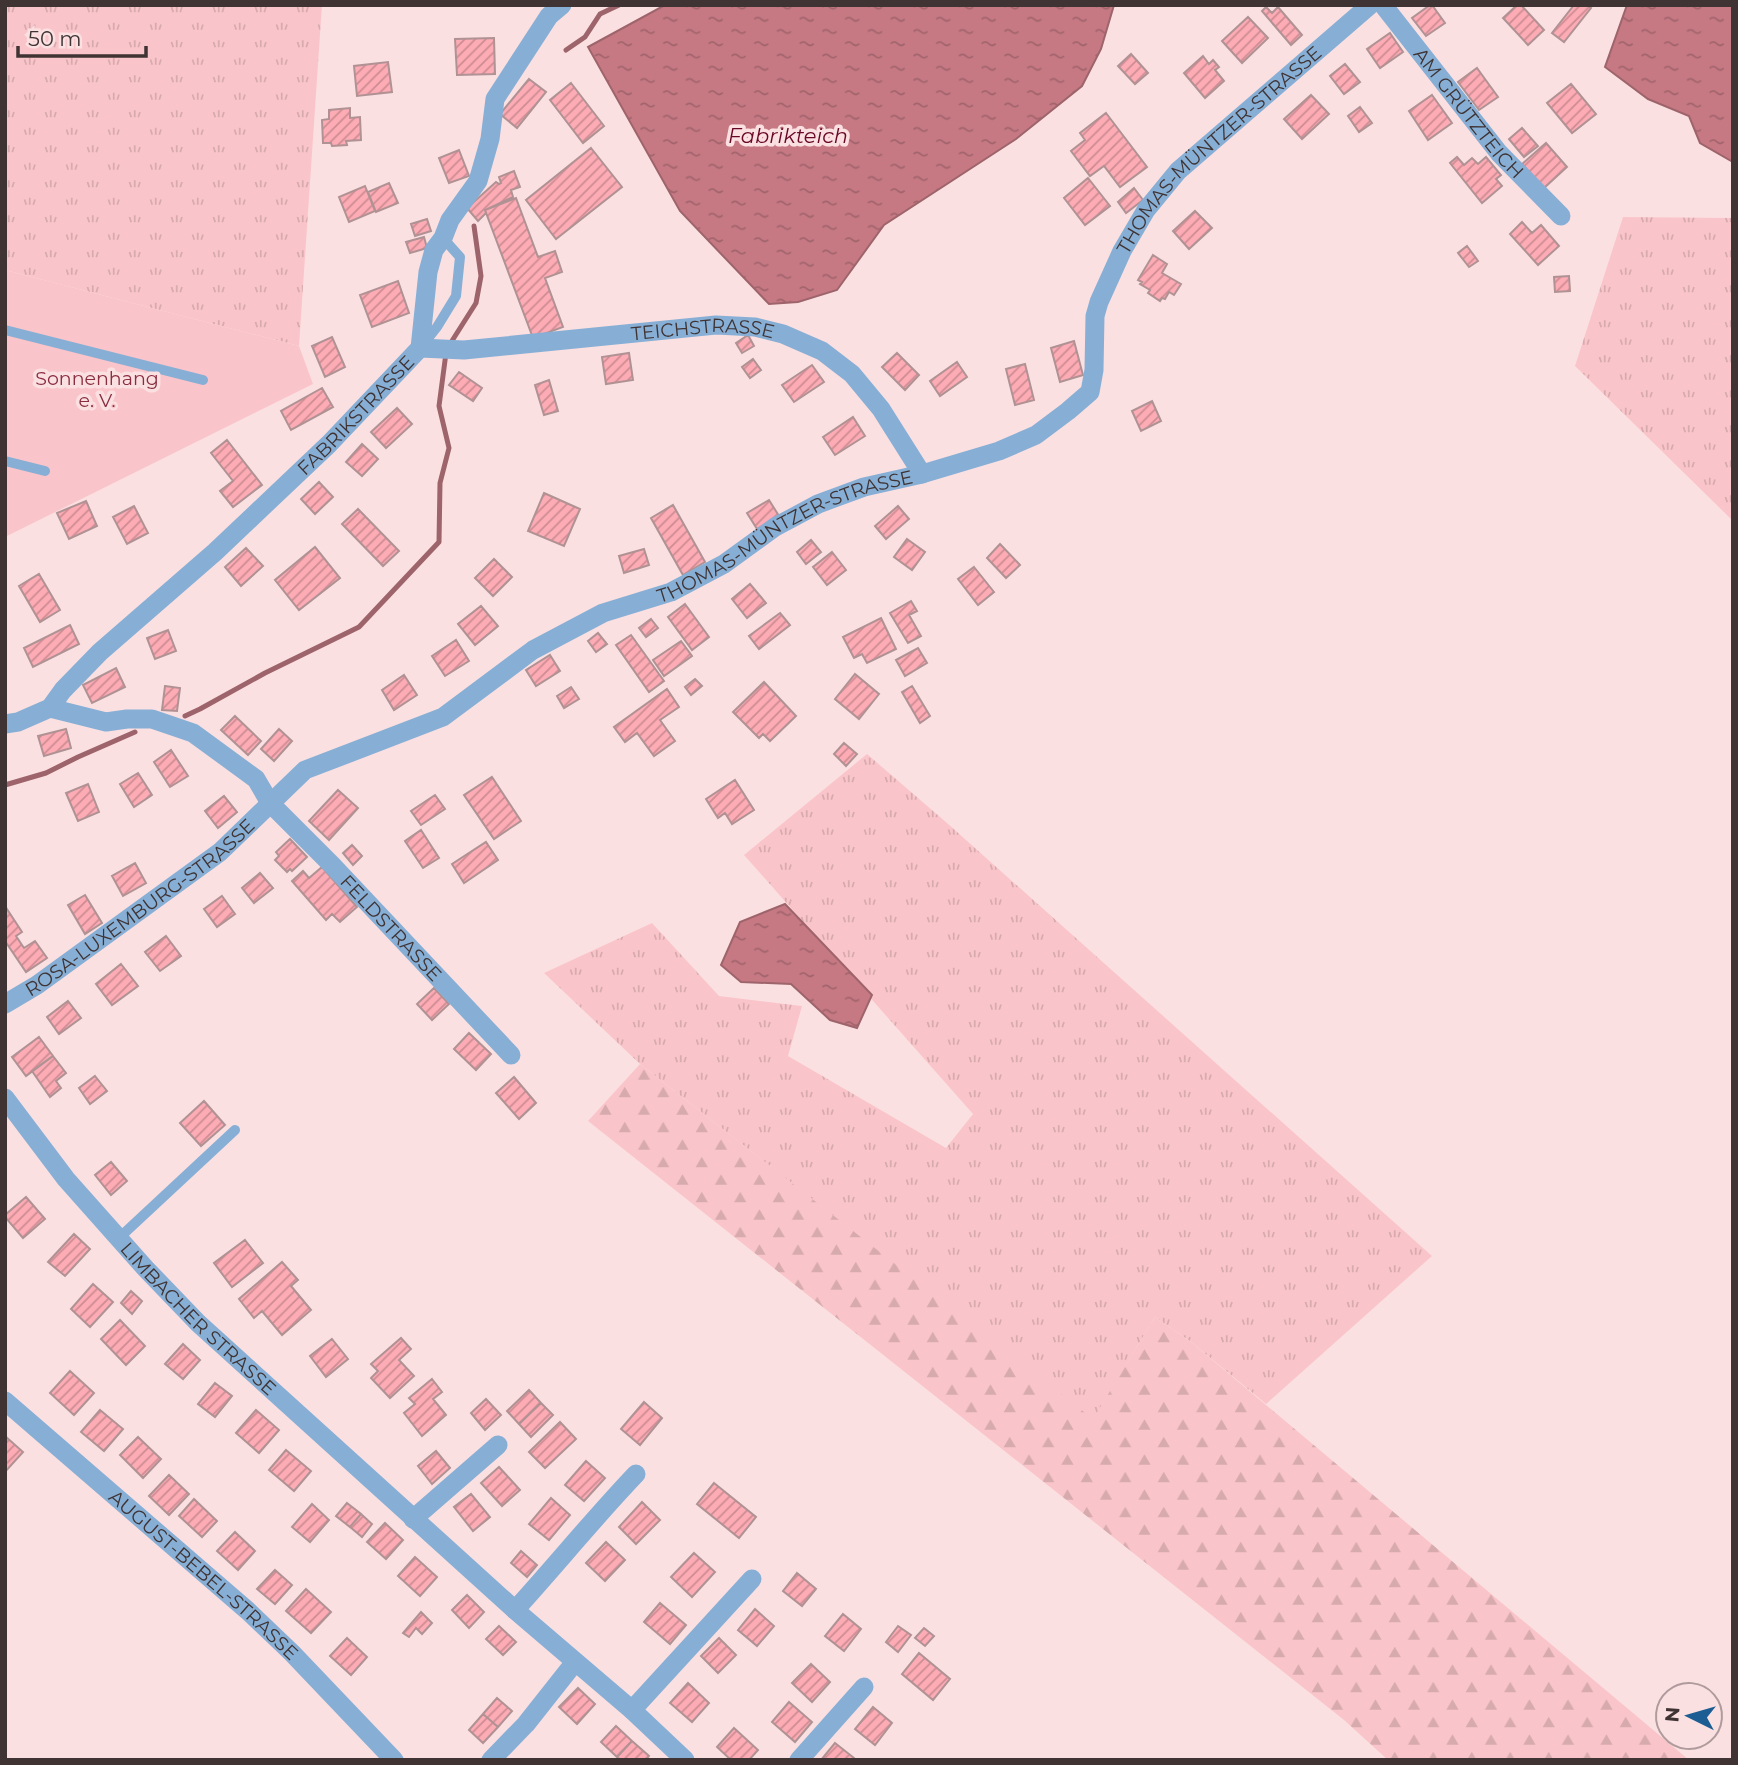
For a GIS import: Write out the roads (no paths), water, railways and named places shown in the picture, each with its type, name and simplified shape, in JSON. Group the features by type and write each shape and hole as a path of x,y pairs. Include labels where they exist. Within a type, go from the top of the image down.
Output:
{"street":[{"name":"FABRIKSTRASSE","path":"5,724 18,722 50,708 63,690 100,652 225,543 429,348 428,272 434,250 450,220 478,181 490,139 495,99 549,16 562,5"},
{"name":"THOMAS-MÜNTZER-STRASSE","path":"270,803 305,770 443,718 533,650 603,613 671,592 724,564 775,527 818,504 864,487 999,452 1036,435 1090,391 1094,370 1095,317 1099,302 1122,251 1146,211 1178,171 1370,5"},
{"name":"AM GRÜTZTEICH","path":"1383,5 1499,153 1560,216"},
{"name":"TEICHSTRASSE","path":"429,348 464,350 716,325 755,327 783,334 822,351 852,374 881,409 922,474"},
{"path":"50,708 106,722 152,719 193,733 256,779 270,803"},
{"name":"ROSA-LUXEMBURG-STRASSE","path":"5,1004 37,985 220,852 270,803"},
{"name":"FELDSTRASSE","path":"270,803 511,1055"},
{"name":"LIMBACHER STRASSE","path":"5,1098 66,1179 198,1323 413,1519 632,1710 685,1760"},
{"name":"AUGUST-BEBEL-STRASSE","path":"5,1401 248,1611 394,1760"},
{"path":"413,1519 498,1445"},
{"path":"515,1610 598,1513 636,1474"},
{"path":"632,1710 752,1579"},
{"path":"491,1760 526,1724 575,1662"},
{"path":"799,1760 863,1687"}],"lane":[{"path":"429,348 437,327 456,296 460,257 443,237"},
{"path":"5,330 202,380"},
{"path":"5,461 45,471"},
{"path":"119,1238 235,1130"}],"water":[{"name":"Fabrikteich","path":"665,5 1114,5 1101,49 1082,86 1016,139 884,225 837,290 798,302 769,304 680,211 588,47"},
{"path":"1627,5 1733,5 1733,162 1700,143 1689,116 1648,99 1605,67"},
{"path":"785,904 872,995 857,1028 830,1020 791,984 741,982 721,965 740,922"}],"waterway":[{"path":"566,50 585,37 600,14 619,5"},
{"path":"450,344 476,303 481,276 474,226"},
{"path":"185,716 359,627 439,542 440,483 449,448 439,406 446,353"},
{"path":"5,785 46,773 135,732"}],"park label":[{"name":"Sonnenhang e. V.","path":"97,389"}]}
